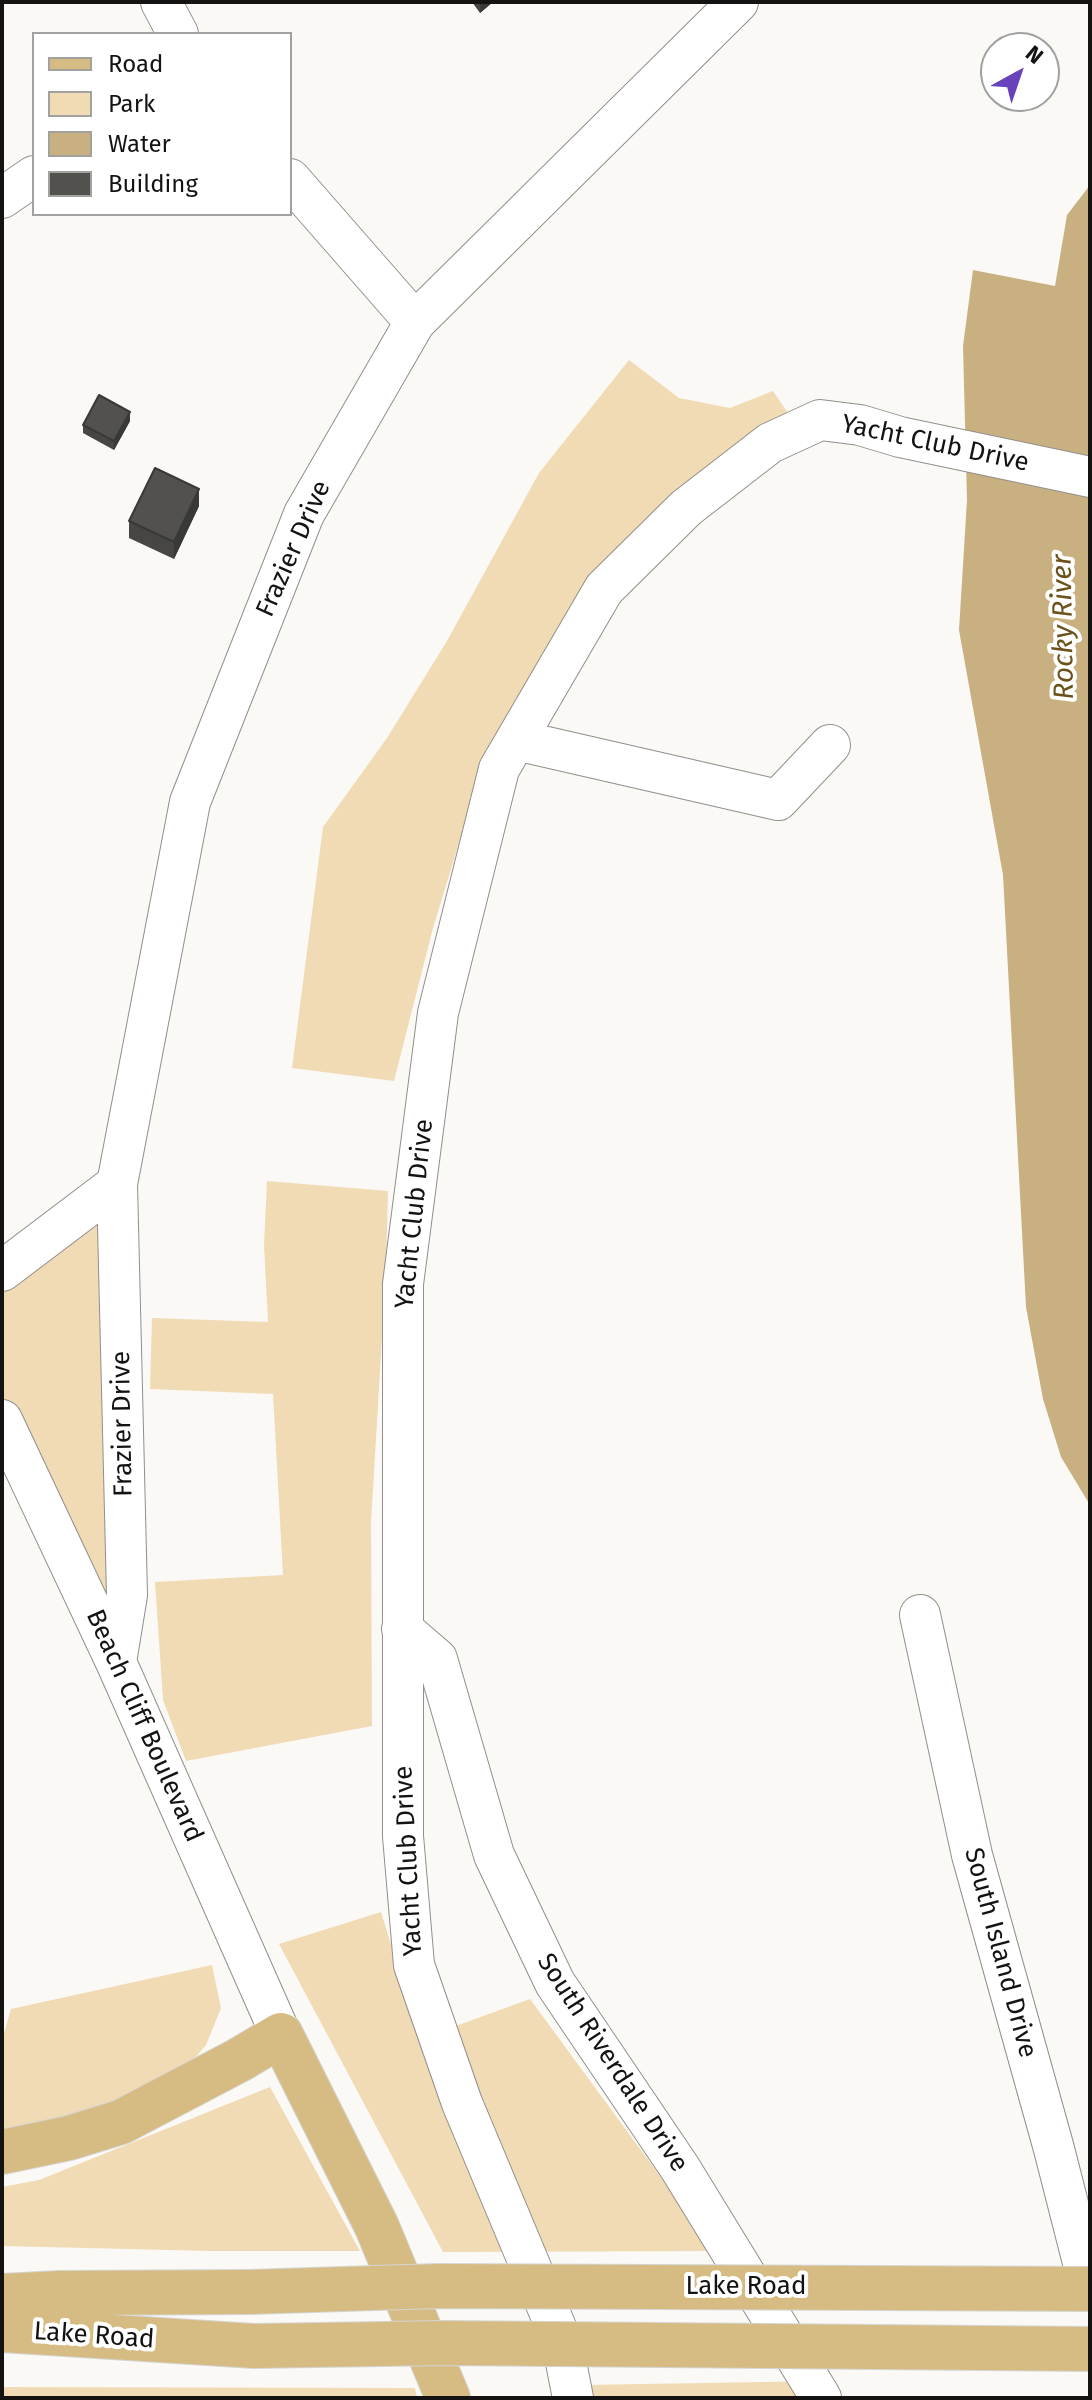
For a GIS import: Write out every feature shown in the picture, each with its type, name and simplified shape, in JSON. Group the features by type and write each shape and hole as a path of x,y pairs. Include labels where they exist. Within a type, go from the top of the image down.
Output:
{"main road":[{"path":"2,2152 69,2138 121,2122 281,2035 377,2227 448,2398"},
{"path":"2,2280 60,2293"},
{"name":"Lake Road","path":"2,2296 438,2286 1090,2289"},
{"name":"Lake Road","path":"2,2330 254,2346 445,2343 1090,2349"}],"street":[{"path":"161,2 177,32"},
{"name":"Frazier Drive","path":"116,1662 127,1595 117,1184 190,802 304,514 415,322 738,2"},
{"path":"2,198 32,177"},
{"path":"292,181 415,322"},
{"name":"Yacht Club Drive","path":"573,2398 562,2342 462,2103 414,1965 403,1836 403,1284 436,1028 499,769 604,589 686,508 770,443 820,420 860,425 900,437 1090,477"},
{"path":"516,740 778,800 830,745"},
{"path":"2,1271 117,1184"},
{"name":"Beach Cliff Boulevard","path":"2,1420 116,1662 281,2035"},
{"name":"South Island Drive","path":"920,1615 972,1855 1090,2289"},
{"name":"South Riverdale Drive","path":"402,1629 437,1659 494,1855 555,1983 680,2168 821,2398"}],"green space":[{"path":"629,360 679,398 730,408 773,391 792,419 701,476 482,767 433,928 394,1081 292,1068 323,827 387,738 447,641 539,473"},
{"path":"267,1181 388,1191 371,1523 372,1726 186,1761 163,1700 155,1582 283,1575 273,1394 150,1389 152,1318 268,1322 264,1245"},
{"path":"117,1184 116,1662 2,1420 2,1271"},
{"path":"381,1912 420,2039 530,1999 715,2251 443,2252 279,1944"},
{"path":"212,1965 221,2008 206,2045 176,2080 128,2104 2,2131 2,2040 11,2009"},
{"path":"270,2087 360,2251 2,2246 2,2187 39,2180"},
{"path":"825,2381 805,2398 582,2398 582,2385"},
{"path":"2,2387 415,2388 417,2398 2,2398"}],"water":[{"name":"Rocky River","path":"1090,185 1090,1505 1061,1457 1043,1399 1026,1307 1003,875 959,630 967,500 963,346 973,270 1055,286 1067,215"}],"building":[{"path":"99,395 130,412 114,441 83,425"},
{"path":"155,468 199,489 174,542 129,521"}]}
